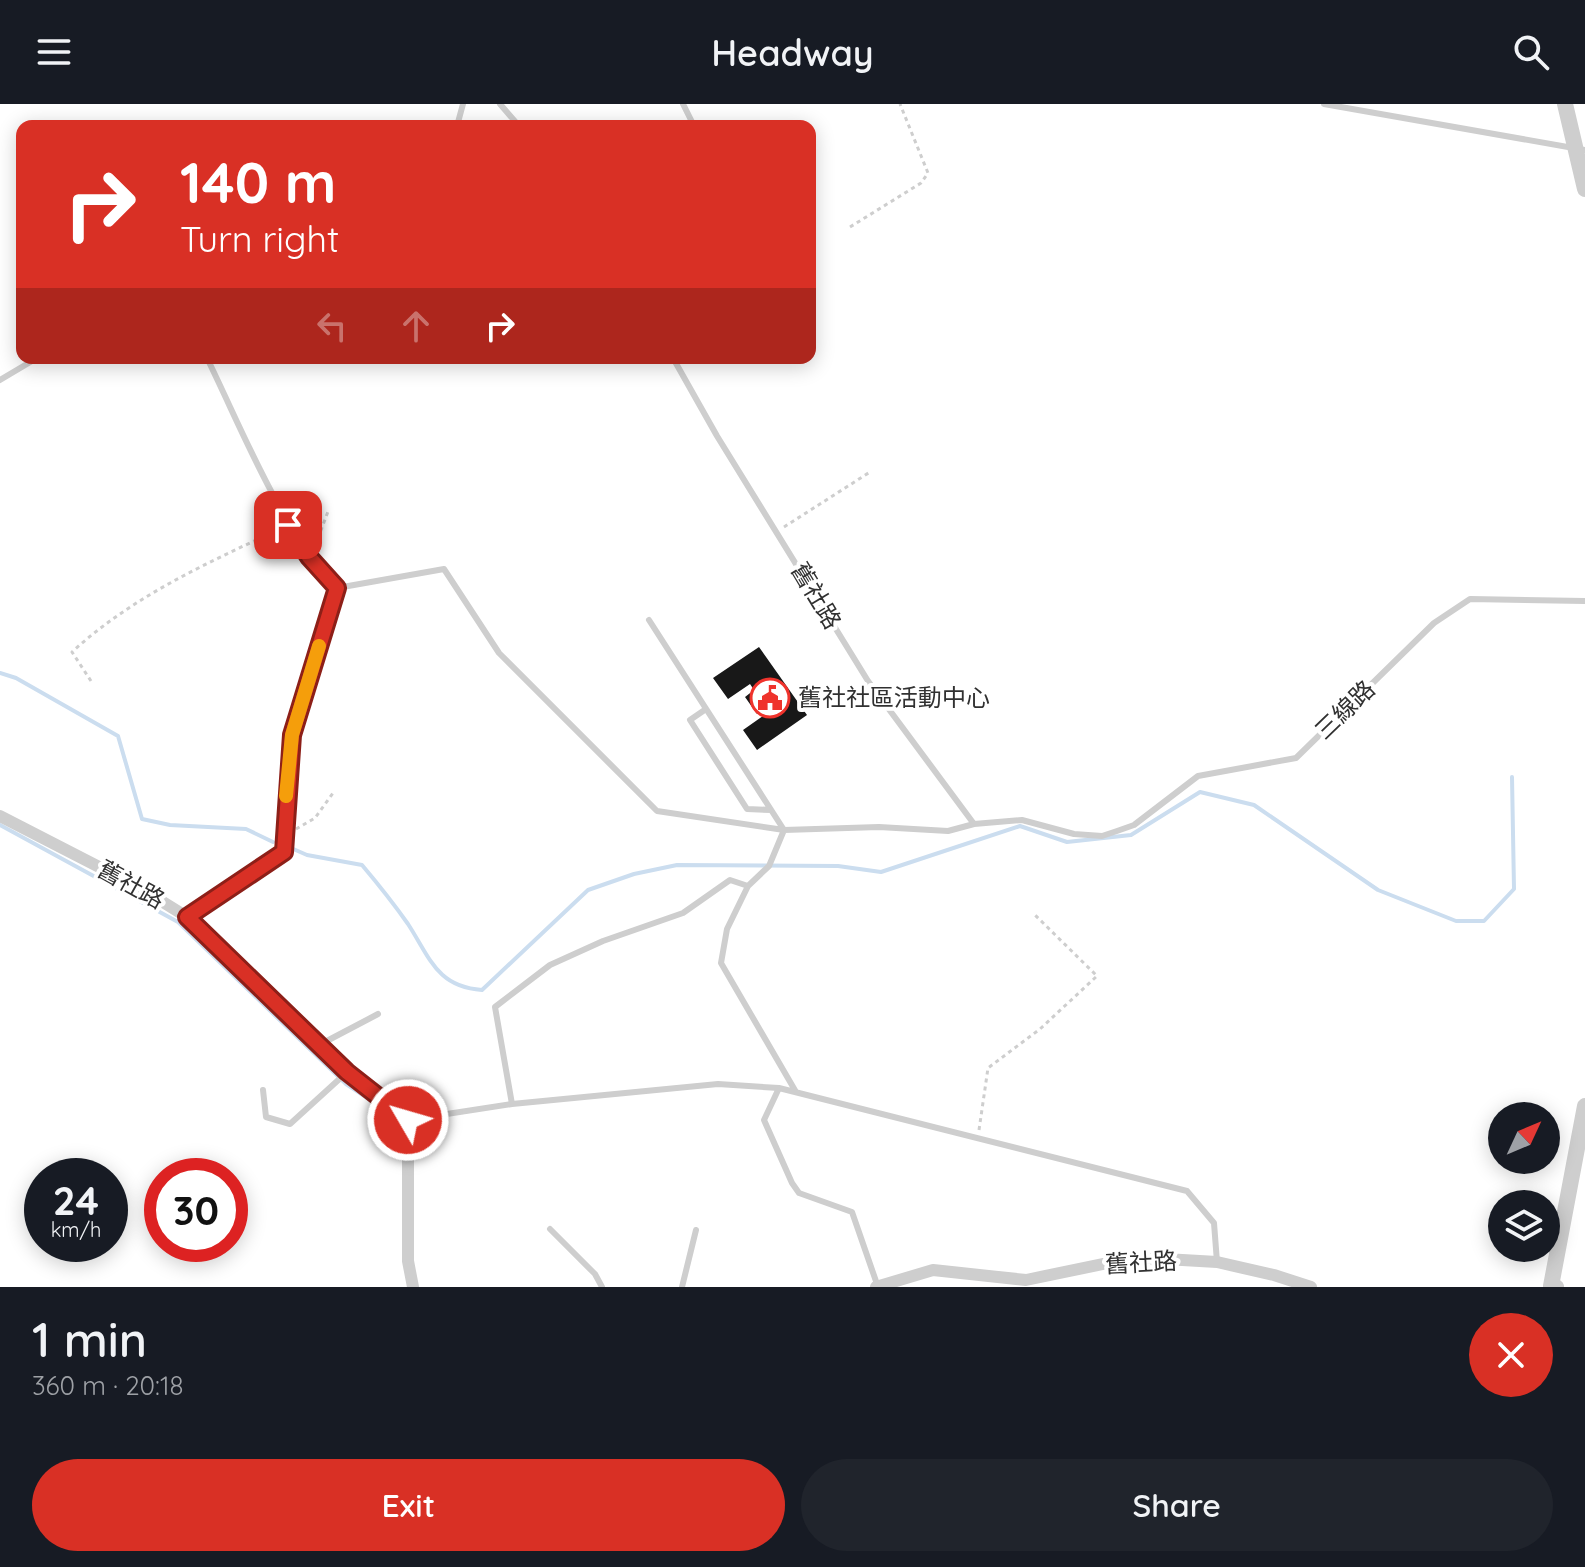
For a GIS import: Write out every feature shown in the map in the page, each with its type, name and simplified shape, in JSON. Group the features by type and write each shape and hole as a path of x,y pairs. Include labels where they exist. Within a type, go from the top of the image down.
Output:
{"street":[{"path":"1565,104 1580,149 1585,189"},
{"name":"舊社路","path":"0,816 142,889 187,917 347,1072 408,1120"},
{"path":"1552,1287 1585,1106"},
{"path":"408,1120 408,1261 413,1287"},
{"name":"舊社路","path":"877,1287 933,1270 1023,1283 1122,1260 1217,1262 1311,1287"}],"lane":[{"path":"500,104 514,120"},
{"path":"1324,104 1580,149"},
{"path":"0,380 27,364"},
{"path":"210,364 288,525 309,557 337,588"},
{"name":"舊社路","path":"676,364 717,436 868,681 974,824"},
{"path":"337,588 444,569 499,653 622,780 657,811 784,830 879,827 948,831 974,824"},
{"path":"187,917 284,852 282,838 292,735 337,588"},
{"name":"三線路","path":"974,824 1022,820 1074,834 1102,836 1134,825 1198,776 1296,758 1434,623 1470,599 1585,601"},
{"path":"649,620 784,830"},
{"path":"706,709 690,720 747,809 771,810"},
{"path":"784,830 769,866 748,886 727,929 721,963 796,1092"},
{"path":"512,1104 495,1007 550,965 603,941 683,913 730,880 748,886"},
{"path":"321,1044 378,1014"},
{"path":"263,1090 266,1117 290,1124 347,1072"},
{"path":"408,1120 512,1104 718,1084 779,1088 1187,1191 1214,1223 1217,1262"},
{"path":"779,1088 764,1120 792,1183 799,1193 852,1212 877,1287"},
{"path":"550,1229 595,1274 602,1287"},
{"path":"682,1287 696,1230"}],"path":[{"path":"850,227 921,183 928,173 900,104"},
{"path":"777,531 870,472"},
{"path":"309,557 329,509"},
{"path":"91,681 72,652 107,620 191,570 288,525"},
{"path":"282,838 315,818 333,793"},
{"path":"978,1138 988,1068 1040,1029 1097,976 1033,913"}],"building":[{"name":"舊社社區活動中心","path":"759,647 807,715 757,750 743,730 770,711 768,707 757,714 745,697 754,690 750,684 728,699 713,678"}],"waterway":[{"path":"0,673 16,678 118,736 142,819 170,825 246,829 273,842"},
{"path":"291,848 307,855 362,865 403,917 436,969 455,983 482,990 588,890 634,874 677,865 838,866 881,872 1020,826 1067,842 1131,835 1200,792 1254,805 1378,890 1456,921 1484,921 1514,889 1512,777"},
{"path":"0,825 178,922 346,1084 387,1111"}],"slow traffic":[{"path":"286,796 292,735 319,646"}],"place":[{"name":"舊社社區活動中心","path":"770,698"}],"route":[{"path":"288,525 309,557 337,588 292,735 282,838 284,852 187,917 347,1072 408,1120"}]}
